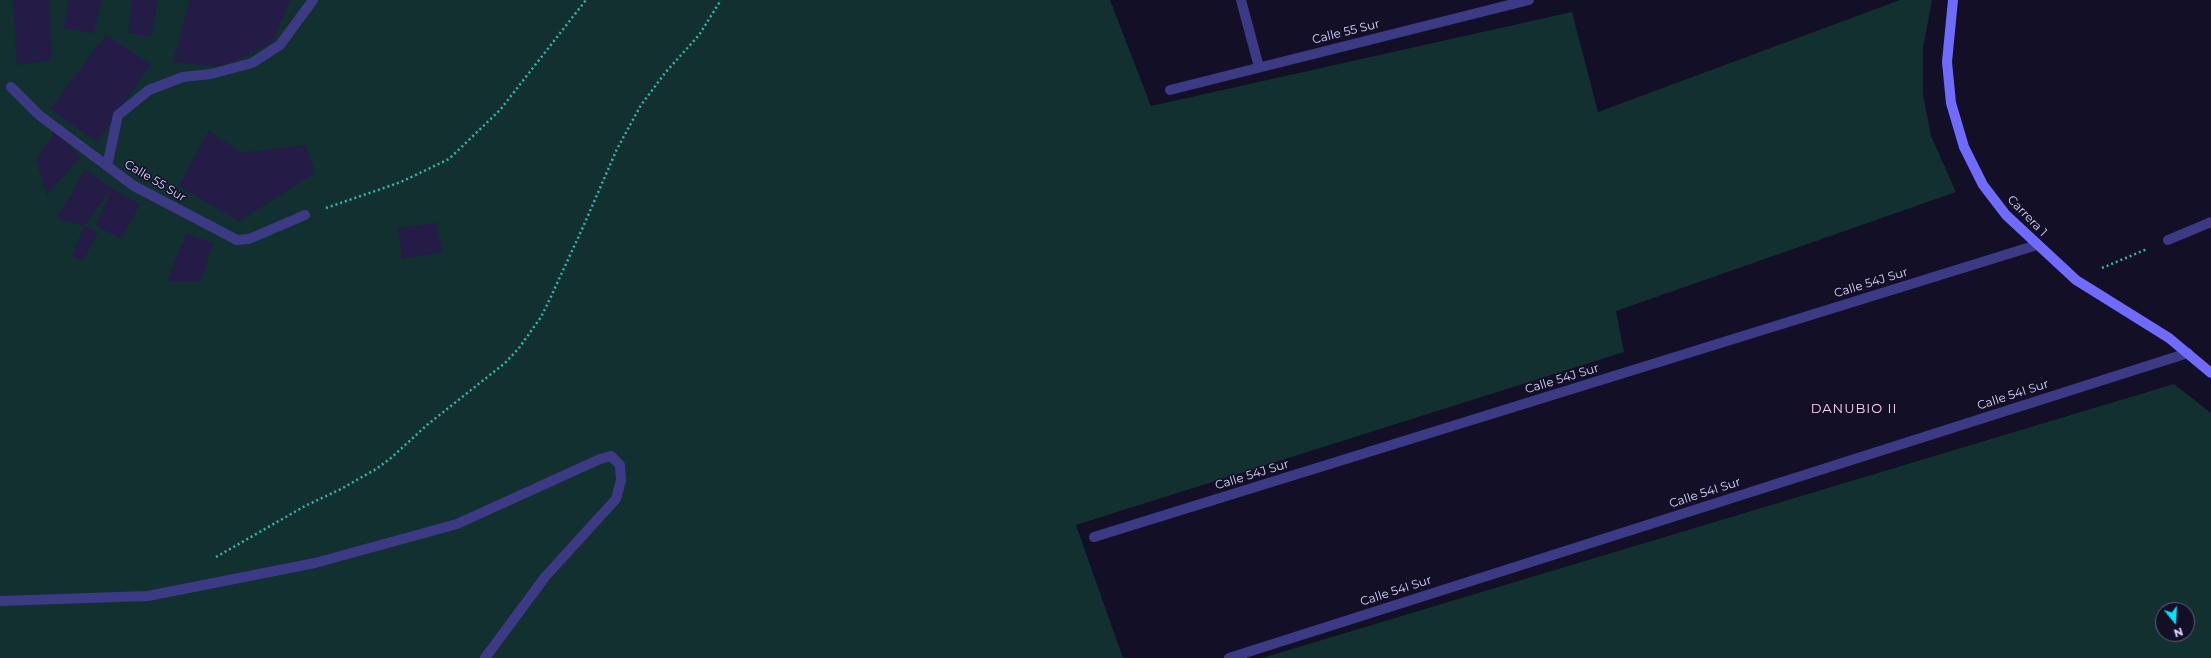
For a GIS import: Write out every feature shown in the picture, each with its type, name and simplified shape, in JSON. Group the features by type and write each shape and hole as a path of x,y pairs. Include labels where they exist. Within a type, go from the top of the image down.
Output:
{"street":[{"path":"107,166 118,115 148,90 183,77 212,74 252,63 280,45 314,0"},
{"path":"1241,0 1259,67"},
{"name":"Calle 55 Sur","path":"1170,90 1529,0"},
{"name":"Carrera 1","path":"1953,0 1947,62 1951,103 1964,147 1983,185 2006,215 2076,280 2169,338 2211,373"},
{"name":"Calle 55 Sur","path":"11,87 39,115 134,186 237,240 249,239 304,215"},
{"path":"2168,240 2211,222"},
{"name":"Calle 54J Sur","path":"1094,538 2037,245"},
{"name":"Calle 54I Sur","path":"1229,658 2188,353"},
{"path":"0,601 148,596 315,563 457,524 600,459 611,456 620,465 622,480 616,499 545,577 486,658"}],"path":[{"path":"304,215 401,182 449,159 500,110 586,0"},
{"path":"209,561 305,506 341,489 376,469 391,458 427,425 505,363 540,318 584,227 617,149 641,105 665,73 699,35 721,0"},
{"path":"2076,280 2168,240"}],"green space":[{"path":"0,0 1110,0 1151,106 1572,12 1598,112 1900,0 1932,0 1923,48 1923,94 1931,136 1956,192 1616,311 1624,352 1076,525 1123,658 0,658"},
{"path":"2174,384 2211,413 2211,658 1262,658"}],"building":[{"path":"13,0 50,0 51,60 17,65"},
{"path":"68,0 102,0 94,33 64,28"},
{"path":"132,0 158,0 151,36 128,33"},
{"path":"190,0 290,0 273,42 223,67 173,62"},
{"path":"106,35 151,64 97,142 50,109"},
{"path":"56,131 80,157 47,195 36,160"},
{"path":"209,131 241,153 306,145 315,173 239,221 178,186"},
{"path":"85,169 112,188 84,226 57,218"},
{"path":"112,188 140,204 121,239 96,225"},
{"path":"436,223 443,252 402,259 398,228"},
{"path":"84,226 98,232 83,261 72,256"},
{"path":"186,234 214,243 200,281 167,281"}],"district":[{"name":"DANUBIO II","path":"1854,409"}]}
